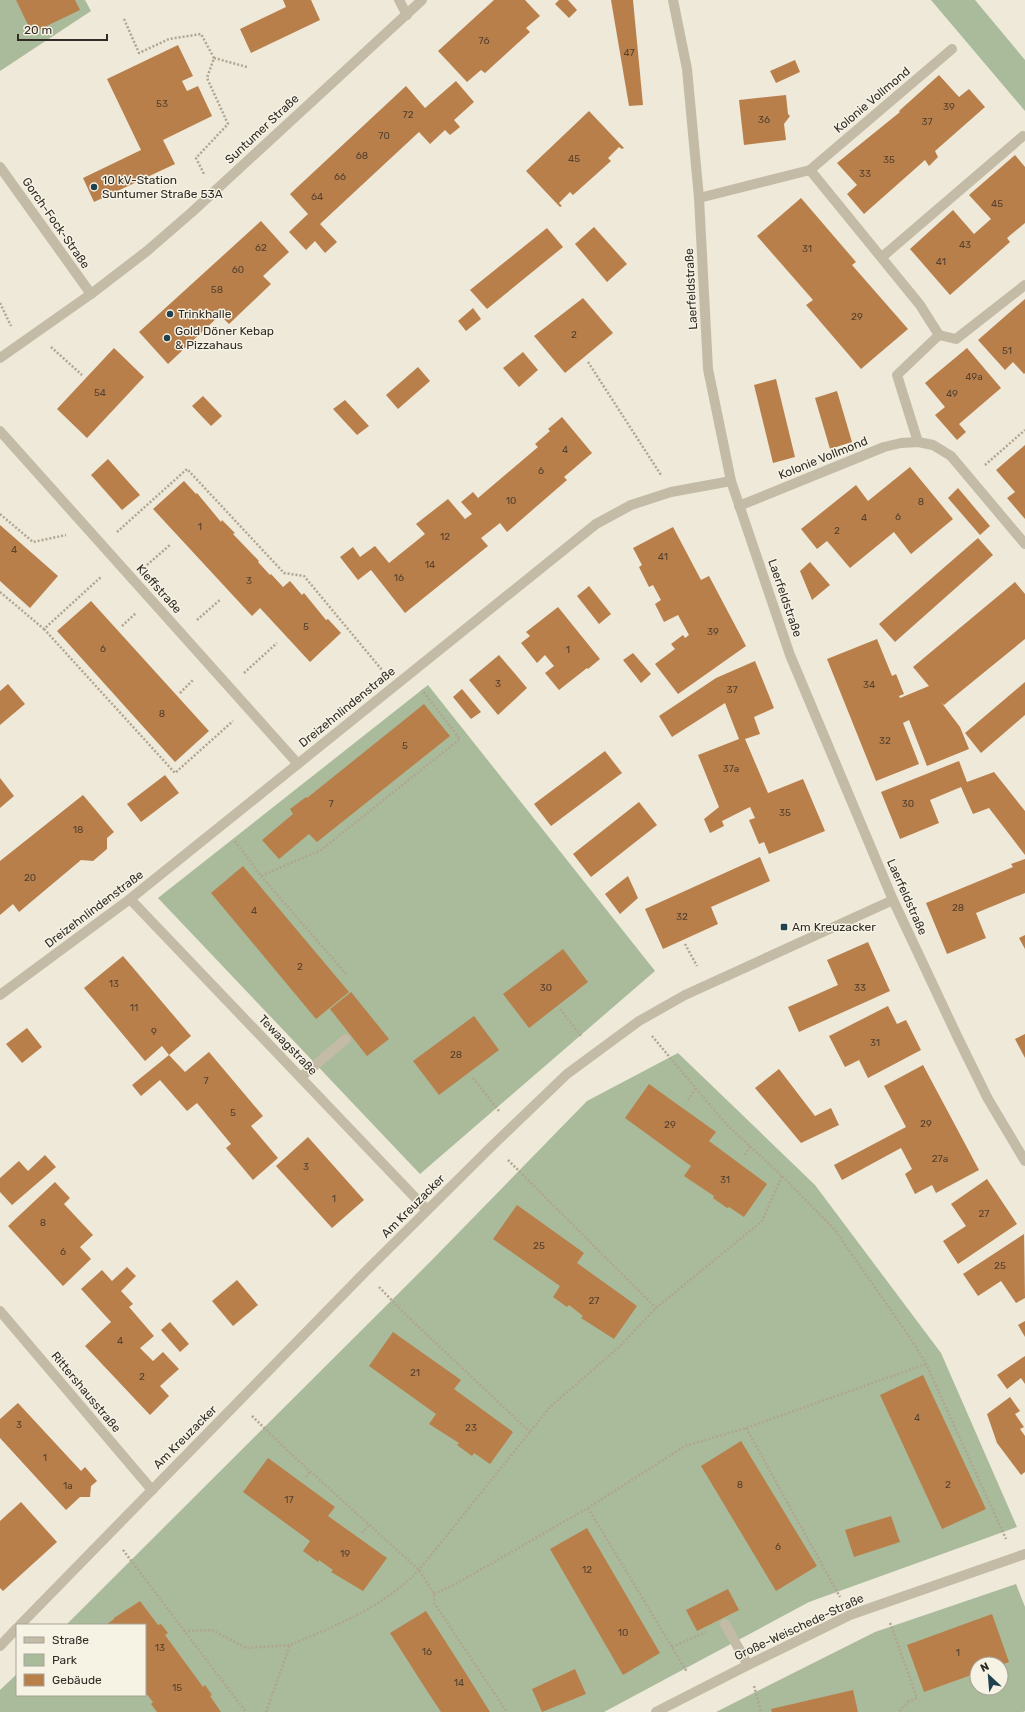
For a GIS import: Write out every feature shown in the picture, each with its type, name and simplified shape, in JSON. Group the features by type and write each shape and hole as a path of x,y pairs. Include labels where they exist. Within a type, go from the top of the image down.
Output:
{"street":[{"path":"399,0 407,14"},
{"name":"Suntumer Straße","path":"0,358 91,294 147,251 422,0"},
{"name":"Laerfeldstraße","path":"673,0 687,69 699,198 708,369 731,481 790,655 893,900 988,1099 1025,1161"},
{"name":"Kolonie Vollmond","path":"699,198 810,170 952,50"},
{"path":"882,258 1023,136"},
{"name":"Gorch-Fock-Straße","path":"0,167 91,294"},
{"path":"810,170 920,305 939,335 956,338 1025,285"},
{"path":"918,442 897,375 939,335"},
{"name":"Kleffstraße","path":"0,431 298,764"},
{"name":"Kolonie Vollmond","path":"739,506 884,447 901,443 918,442 933,445 951,456 1025,544"},
{"name":"Dreizehnlindenstraße","path":"0,995 130,898 596,524 631,505 671,492 731,481"},
{"name":"Tewaagstraße","path":"130,898 427,1210"},
{"name":"Am Kreuzacker","path":"21,1624 427,1210 567,1074 640,1021 707,985 893,900"},
{"path":"301,1077 346,1039"},
{"name":"Rittershausstraße","path":"0,1311 152,1490"},
{"name":"Große-Weischede-Straße","path":"656,1712 748,1665 850,1616 1025,1554"},
{"path":"725,1624 748,1665"},
{"path":"0,1646 16,1629"}],"path":[{"path":"124,19 140,53 169,39 201,34 214,58 246,67"},
{"path":"212,193 196,158 228,124 207,78 214,58"},
{"path":"35,333 82,375"},
{"path":"588,362 656,466 671,492"},
{"path":"970,478 1025,430"},
{"path":"102,546 187,468 284,573 304,576 395,686"},
{"path":"0,514 33,542 65,536"},
{"path":"132,578 171,544"},
{"path":"44,629 117,562"},
{"path":"0,592 44,629 175,772 248,708"},
{"path":"182,634 221,599"},
{"path":"229,687 277,643"},
{"path":"261,876 321,850 460,739 410,674"},
{"path":"223,824 261,876 347,975"},
{"path":"685,944 707,985"},
{"path":"560,1009 596,1053"},
{"path":"640,1021 725,1123 782,1176 835,1230 911,1339 926,1364 1014,1557"},
{"path":"473,1078 512,1126"},
{"path":"688,1100 696,1088"},
{"path":"745,1156 750,1146"},
{"path":"522,1173 656,1308"},
{"path":"183,1631 212,1630 246,1648 290,1645 350,1619 379,1603 403,1586 419,1570 550,1407 618,1348 656,1308 762,1221 782,1176"},
{"path":"394,1304 530,1432"},
{"path":"434,1594 454,1585 588,1508 685,1446 746,1428 926,1364"},
{"path":"238,1403 419,1570 434,1594 434,1603 507,1712"},
{"path":"746,1428 838,1594"},
{"path":"306,1477 311,1471"},
{"path":"588,1508 685,1668"},
{"path":"362,1533 369,1525"},
{"path":"134,1565 246,1712"},
{"path":"884,1604 917,1698 908,1702 899,1712"},
{"path":"672,1647 725,1624"},
{"path":"266,1712 290,1645"},
{"path":"748,1665 761,1712"}],"green space":[{"path":"0,0 85,0 91,11 0,71"},
{"path":"931,0 975,0 1025,60 1025,111"},
{"path":"428,685 655,971 420,1174 158,898"},
{"path":"678,1053 815,1185 941,1353 1017,1527 809,1602 604,1712 0,1712 0,1690 16,1675 16,1696 146,1696 146,1624 67,1624 430,1262 587,1101"},
{"path":"1016,1584 1025,1607 1025,1711 1023,1712 716,1712 875,1632"}],"building":[{"path":"16,0 75,0 80,10 32,33"},
{"path":"283,0 311,0 320,20 251,53 240,29 286,7"},
{"path":"494,0 525,0 540,16 526,28 530,32 485,73 481,70 467,82 438,51"},
{"path":"559,0 568,0 577,10 569,18 555,4"},
{"path":"611,0 633,0 643,105 629,106"},
{"path":"178,45 193,76 182,81 187,91 198,86 212,116 163,140 175,164 94,202 83,178 141,150 107,79"},
{"path":"795,60 800,72 776,83 770,71"},
{"path":"939,75 959,97 969,89 985,107 935,151 938,157 929,166 925,160 864,214 847,194 857,185 837,163 900,112 899,111"},
{"path":"456,81 474,102 454,120 460,127 450,135 445,130 430,144 419,132 320,224 337,242 325,253 315,241 306,250 289,232 308,214 290,194 406,86 425,108"},
{"path":"786,95 788,114 790,116 784,124 786,140 744,145 739,100"},
{"path":"589,111 624,148 622,149 619,147 608,158 611,161 573,195 570,192 559,203 562,206 560,207 526,171"},
{"path":"1015,155 1025,167 1025,223 1007,238 1010,242 950,295 910,249 953,210 974,234 991,219 969,195"},
{"path":"801,198 856,262 852,265 908,329 861,369 806,305 813,300 757,236"},
{"path":"261,221 289,252 263,276 271,284 229,324 220,315 168,364 139,332"},
{"path":"594,227 627,264 607,282 575,244"},
{"path":"547,228 563,247 487,309 470,290"},
{"path":"583,298 613,333 565,373 534,336"},
{"path":"1025,299 1024,374 1013,362 1005,370 978,340"},
{"path":"473,308 481,319 466,331 458,321"},
{"path":"114,348 144,377 87,438 57,409"},
{"path":"967,348 1001,388 959,424 966,432 957,440 935,415 945,407 925,383"},
{"path":"523,352 538,370 519,387 503,368"},
{"path":"418,367 430,381 398,409 386,395"},
{"path":"776,379 795,457 773,463 754,385"},
{"path":"837,391 852,442 830,449 815,398"},
{"path":"203,396 222,416 211,426 192,406"},
{"path":"345,400 369,426 357,435 333,409"},
{"path":"562,417 592,453 564,477 567,480 507,532 500,523 481,538 488,546 405,613 371,570 358,580 340,557 353,547 360,557 375,546 389,563 425,534 416,524 448,499 465,519 472,514 461,502 473,492 478,498 538,447 535,444 550,431 548,429"},
{"path":"1025,445 1025,519 1007,498 1015,492 996,470"},
{"path":"108,459 140,495 122,510 91,475"},
{"path":"910,467 953,519 911,554 894,532 850,568 827,541 817,549 801,529 856,485 868,501"},
{"path":"184,481 196,494 197,493 221,522 222,520 235,533 233,534 259,561 258,562 270,575 271,574 283,587 290,581 302,595 304,593 326,620 328,619 341,633 310,662 260,608 252,616 153,509"},
{"path":"958,488 990,526 980,535 948,498"},
{"path":"0,525 58,576 30,608 0,581"},
{"path":"673,527 701,580 709,576 746,646 678,694 655,664 675,649 671,644 683,635 685,638 689,635 678,615 664,622 655,604 661,600 653,585 649,587 639,567 642,565 633,548"},
{"path":"978,538 993,555 895,642 879,624"},
{"path":"810,562 830,585 812,600 800,571"},
{"path":"1015,582 1025,594 1025,639 944,705 941,702 960,727 969,749 927,766 909,720 903,723 919,764 876,781 827,659 877,639 892,676 896,674 904,694 899,696 900,698 929,686 913,667"},
{"path":"589,586 611,614 599,624 577,596"},
{"path":"91,601 209,731 175,762 57,631"},
{"path":"558,607 600,659 559,690 545,673 554,666 545,655 537,663 521,643 530,636 526,632"},
{"path":"633,653 651,674 641,683 623,660"},
{"path":"499,655 527,688 498,715 469,680"},
{"path":"755,661 774,708 754,717 760,734 745,739 768,793 803,779 825,831 769,854 764,842 759,844 749,820 755,818 750,807 722,821 724,826 710,833 704,819 719,807 698,755 739,739 725,703 672,737 659,716 716,678"},
{"path":"1025,682 1025,715 981,753 965,733"},
{"path":"8,684 25,704 0,725 0,691"},
{"path":"462,689 481,712 471,719 453,697"},
{"path":"424,704 450,736 317,842 309,834 279,859 262,840 293,814 290,809 306,797 307,798"},
{"path":"605,751 622,773 551,826 534,804"},
{"path":"959,761 967,782 994,772 1025,811 1025,855 989,808 973,814 961,787 930,800 939,823 900,839 881,792"},
{"path":"165,775 179,793 141,822 127,804"},
{"path":"0,778 14,796 0,808"},
{"path":"83,795 114,832 107,838 107,849 93,861 81,860 19,912 13,904 0,915 0,861"},
{"path":"639,802 657,825 591,877 573,854"},
{"path":"760,857 770,881 711,907 718,924 663,949 645,909"},
{"path":"1025,859 1025,893 976,913 986,938 947,954 926,903 1013,867 1011,864"},
{"path":"243,866 349,992 316,1019 211,893"},
{"path":"628,876 638,898 620,914 605,894"},
{"path":"1025,935 1025,949 1019,938"},
{"path":"868,942 890,991 799,1032 788,1007 838,985 827,960"},
{"path":"563,949 588,982 529,1028 503,994"},
{"path":"123,956 191,1036 169,1055 162,1046 145,1061 84,988"},
{"path":"351,992 389,1039 367,1056 330,1009"},
{"path":"888,1006 897,1024 906,1020 921,1050 868,1078 859,1060 845,1067 829,1036"},
{"path":"474,1016 499,1050 439,1095 413,1061"},
{"path":"27,1028 42,1047 22,1063 6,1044"},
{"path":"1025,1034 1025,1058 1015,1039"},
{"path":"209,1052 263,1116 251,1126 278,1158 253,1180 226,1148 231,1144 197,1103 187,1111 160,1080 141,1096 132,1085 169,1055 185,1072"},
{"path":"923,1065 979,1170 936,1193 932,1185 915,1194 905,1174 912,1169 901,1148 842,1180 834,1165 906,1127 884,1086"},
{"path":"779,1069 815,1116 831,1108 839,1125 801,1143 755,1088"},
{"path":"649,1084 716,1132 709,1141 767,1184 744,1217 729,1207 727,1208 713,1198 714,1196 684,1176 691,1166 625,1118"},
{"path":"308,1137 364,1200 332,1228 276,1166"},
{"path":"45,1155 56,1167 12,1205 0,1192 0,1178 19,1161 28,1171"},
{"path":"987,1179 1017,1224 958,1264 943,1241 966,1226 951,1204"},
{"path":"55,1182 70,1198 64,1204 93,1235 80,1247 91,1259 63,1286 8,1226"},
{"path":"517,1205 584,1253 577,1263 637,1306 614,1339 581,1318 583,1316 569,1305 567,1307 553,1297 560,1286 493,1239"},
{"path":"1024,1234 1025,1298 1016,1303 1001,1281 978,1296 963,1274"},
{"path":"127,1267 136,1276 121,1291 133,1304 129,1307 154,1336 140,1348 153,1361 163,1352 179,1369 160,1386 169,1396 150,1415 85,1346 111,1322 81,1289 102,1270 112,1281"},
{"path":"237,1280 258,1305 233,1326 212,1301"},
{"path":"1025,1321 1025,1337 1018,1325"},
{"path":"170,1322 189,1344 180,1352 161,1330"},
{"path":"393,1332 461,1380 454,1389 513,1432 490,1464 474,1453 472,1456 457,1445 459,1443 429,1424 436,1414 369,1366"},
{"path":"1025,1356 1025,1384 1021,1378 1007,1389 997,1375"},
{"path":"923,1375 986,1509 942,1529 880,1395"},
{"path":"1010,1397 1020,1411 1015,1414 1024,1427 1020,1429 1025,1436 1025,1472 1021,1475 997,1443 987,1414"},
{"path":"18,1403 81,1471 85,1467 97,1481 91,1486 90,1497 80,1497 66,1510 0,1438 0,1419"},
{"path":"741,1441 817,1566 776,1591 701,1466"},
{"path":"268,1458 335,1507 328,1516 387,1558 363,1591 331,1572 333,1570 319,1560 318,1562 303,1551 310,1541 243,1492"},
{"path":"21,1502 57,1542 3,1591 0,1588 0,1521"},
{"path":"891,1516 900,1542 854,1557 845,1530"},
{"path":"587,1528 660,1653 623,1675 550,1549"},
{"path":"728,1589 739,1610 697,1631 686,1610"},
{"path":"140,1601 158,1625 161,1624 168,1633 165,1635 203,1687 205,1685 212,1695 210,1696 221,1712 157,1712 151,1704 153,1702 146,1693 146,1624 107,1624"},
{"path":"426,1611 490,1712 441,1712 390,1633"},
{"path":"992,1614 1007,1656 969,1656 969,1676 924,1692 907,1645"},
{"path":"575,1669 586,1694 542,1712 532,1689"},
{"path":"853,1690 858,1712 772,1712 771,1709"}],"place":[{"name":"10 kV-Station Suntumer Straße 53A","path":"94,187"},
{"name":"Trinkhalle","path":"170,314"},
{"name":"Gold Döner Kebap & Pizzahaus","path":"167,338"},
{"name":"Am Kreuzacker","path":"784,927"}]}
